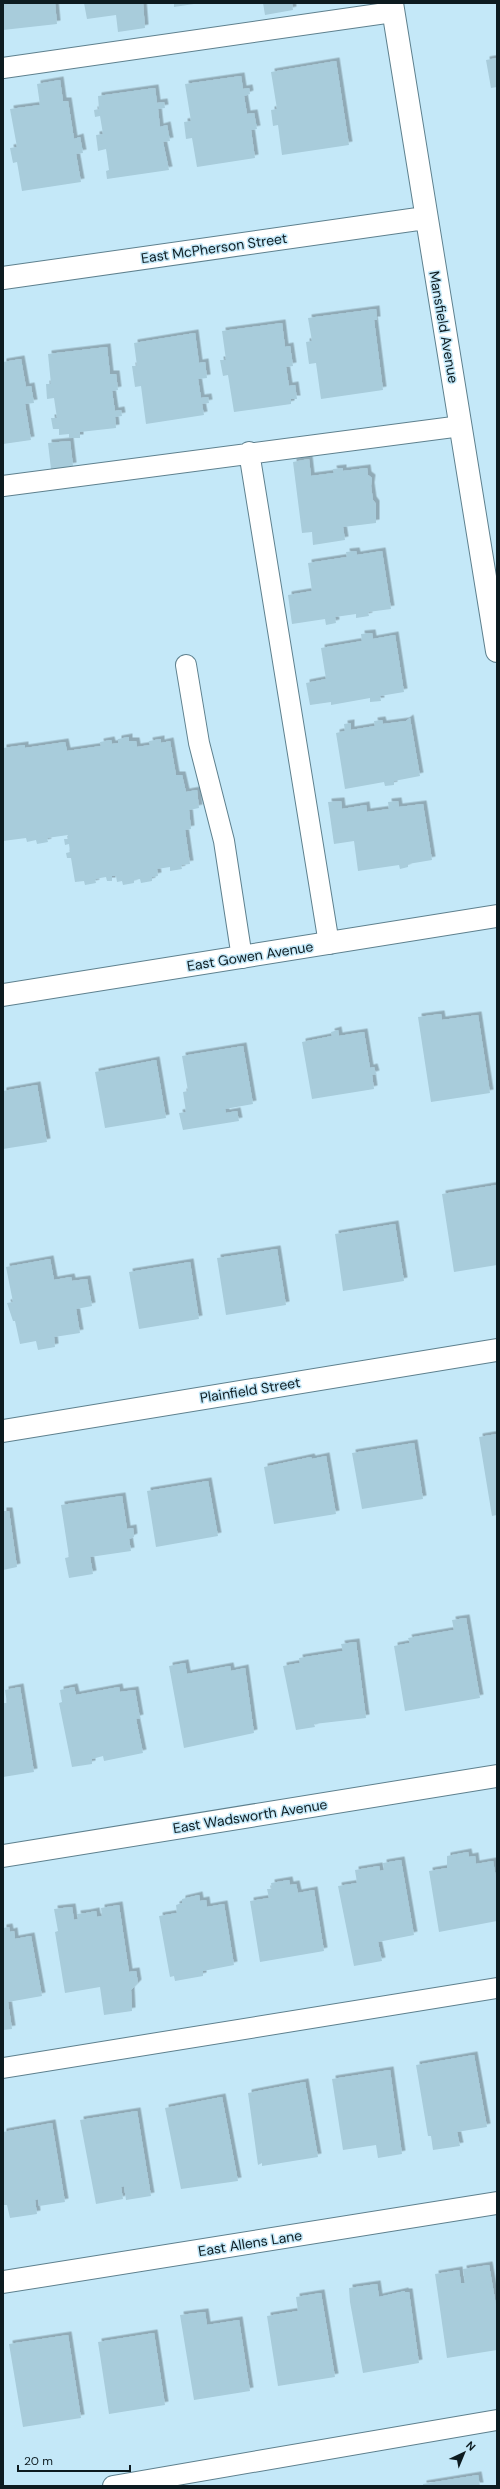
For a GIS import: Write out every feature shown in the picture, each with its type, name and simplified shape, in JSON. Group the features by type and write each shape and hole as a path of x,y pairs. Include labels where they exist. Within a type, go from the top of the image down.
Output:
{"street":[{"name":"Mansfield Avenue","path":"392,8 497,651"},
{"name":"East McPherson Street","path":"3,278 426,218"},
{"name":"East Gowen Avenue","path":"3,995 242,958 497,916"},
{"name":"Plainfield Street","path":"3,1431 497,1350"},
{"name":"East Wadsworth Avenue","path":"3,1856 497,1776"},
{"name":"East Allens Lane","path":"3,2282 497,2203"}],"lane":[{"path":"3,68 392,8"},
{"path":"3,486 249,452 461,426"},
{"path":"249,452 329,944"},
{"path":"186,665 199,743 224,841 242,958"},
{"path":"3,2068 497,1988"},
{"path":"113,2486 497,2420"}],"building":[{"path":"3,3 55,3 57,24 3,30"},
{"path":"84,3 143,3 145,28 118,32 116,15 87,19"},
{"path":"174,3 194,3 194,4 174,7"},
{"path":"263,3 292,3 293,10 265,15"},
{"path":"497,58 497,87 491,88 486,60"},
{"path":"336,61 349,145 282,155 278,125 273,126 271,110 277,109 271,72"},
{"path":"241,76 243,89 249,88 250,94 244,96 247,114 254,113 257,129 251,130 255,158 197,167 192,138 186,139 184,122 191,121 185,84"},
{"path":"60,80 63,101 68,101 74,139 80,137 83,153 76,154 81,182 22,191 17,162 13,163 10,148 17,147 10,109 40,105 37,84"},
{"path":"155,88 157,103 164,102 165,108 158,109 160,127 167,125 170,141 163,142 169,170 107,179 106,171 109,170 106,149 98,151 96,135 103,134 100,116 95,117 94,110 99,109 98,96"},
{"path":"376,309 377,320 374,320 383,390 321,399 316,363 309,364 306,342 312,341 308,318"},
{"path":"282,323 285,347 290,346 293,366 286,367 289,386 295,385 297,399 291,399 291,404 234,412 228,375 223,376 220,360 226,360 222,331"},
{"path":"195,333 199,363 205,362 207,378 198,379 201,398 208,397 209,403 202,404 204,415 146,424 141,386 135,387 132,366 137,366 134,343"},
{"path":"107,347 110,374 116,374 118,390 112,391 115,411 121,410 122,416 115,417 116,428 80,432 80,438 69,438 69,434 59,435 59,429 53,429 51,418 57,418 54,398 47,399 46,384 51,384 48,354"},
{"path":"21,359 26,387 31,386 34,403 25,404 31,440 3,444 3,362"},
{"path":"70,441 73,466 51,469 48,443"},
{"path":"309,459 311,476 334,473 333,469 343,468 343,471 367,468 368,475 372,478 371,486 373,500 376,504 376,523 343,527 345,540 313,545 312,532 302,533 293,462"},
{"path":"356,551 357,555 382,551 391,609 368,612 369,616 356,618 356,614 335,617 336,623 326,625 325,619 292,624 288,595 312,591 308,563 347,557 346,552"},
{"path":"372,633 373,639 395,635 404,692 380,696 381,701 370,702 370,698 331,705 331,702 310,705 306,683 326,679 321,648 362,641 361,634"},
{"path":"410,718 420,776 394,781 394,785 385,786 384,782 345,789 336,733 345,731 344,724 351,723 351,730 375,726 374,721 382,720 383,724 406,721"},
{"path":"129,737 129,741 136,741 137,747 150,745 149,741 161,739 161,743 170,741 176,775 182,775 186,792 197,790 199,808 189,810 191,829 185,830 190,864 181,865 182,869 170,871 170,867 157,869 158,876 152,877 152,881 141,883 140,879 134,880 134,883 123,885 122,881 117,882 116,876 112,876 112,881 107,881 106,877 95,879 96,883 85,885 84,881 75,882 71,858 67,858 66,853 70,852 69,844 65,845 64,839 68,839 68,835 47,838 48,842 37,844 36,840 27,842 26,838 3,841 3,748 25,745 25,748 65,742 67,751 101,746 100,742 111,740 112,744 118,743 118,739"},
{"path":"341,801 342,809 366,805 367,812 389,809 388,802 398,801 399,807 423,804 432,860 408,864 408,867 400,869 399,865 358,871 354,841 334,844 328,802"},
{"path":"441,1014 442,1020 478,1015 490,1093 431,1102 418,1017"},
{"path":"338,1030 339,1036 364,1032 370,1068 374,1067 376,1074 372,1075 374,1089 312,1099 302,1042 332,1036 331,1032"},
{"path":"243,1046 253,1104 225,1109 226,1113 237,1111 239,1121 183,1130 179,1113 186,1112 183,1092 188,1091 182,1056"},
{"path":"156,1060 166,1118 105,1128 95,1072"},
{"path":"37,1085 47,1142 3,1149 3,1091"},
{"path":"497,1185 497,1265 454,1272 442,1194"},
{"path":"395,1224 404,1281 343,1291 335,1234"},
{"path":"277,1249 286,1305 226,1315 217,1258"},
{"path":"50,1259 54,1280 71,1277 72,1281 87,1279 92,1306 76,1309 80,1333 54,1337 55,1347 38,1350 36,1341 20,1344 15,1321 13,1321 7,1303 13,1302 6,1267"},
{"path":"190,1262 199,1319 139,1329 129,1272"},
{"path":"497,1434 497,1515 492,1516 479,1437"},
{"path":"414,1443 423,1499 362,1509 352,1453"},
{"path":"326,1456 336,1514 274,1524 264,1467 311,1457 312,1459"},
{"path":"208,1481 218,1536 156,1547 147,1491"},
{"path":"122,1496 127,1529 133,1528 134,1537 129,1539 131,1551 90,1557 93,1574 69,1578 65,1558 69,1557 61,1505"},
{"path":"3,1511 9,1511 17,1567 3,1570"},
{"path":"466,1618 480,1698 405,1711 394,1646 410,1643 408,1638 454,1630 452,1620"},
{"path":"356,1642 366,1718 314,1724 315,1727 296,1730 283,1666 300,1663 299,1658 343,1651 341,1644"},
{"path":"185,1663 187,1674 230,1666 231,1671 245,1668 254,1733 184,1748 169,1666"},
{"path":"20,1687 34,1772 3,1777 3,1703 7,1703 5,1690"},
{"path":"74,1687 76,1695 119,1687 120,1692 135,1690 140,1718 136,1719 143,1753 104,1761 103,1756 92,1759 92,1764 72,1767 59,1703 62,1702 60,1690"},
{"path":"468,1852 469,1857 475,1856 476,1864 493,1861 497,1883 497,1921 439,1932 429,1871 447,1868 447,1856"},
{"path":"401,1860 414,1935 378,1942 382,1961 354,1966 338,1886 357,1883 355,1870 379,1866 380,1871 384,1870 383,1863"},
{"path":"289,1880 290,1885 296,1884 298,1893 314,1890 324,1951 260,1962 250,1901 269,1898 267,1889 272,1889 271,1883"},
{"path":"199,1895 200,1901 206,1900 207,1907 224,1904 234,1965 203,1971 203,1976 175,1981 174,1976 170,1977 159,1916 177,1913 176,1905 182,1903 182,1899"},
{"path":"119,1905 129,1972 136,1971 138,1983 131,1990 132,2011 104,2015 100,1987 65,1993 55,1932 58,1931 54,1909 72,1907 74,1920 78,1919 77,1914 96,1911 97,1917 102,1916 101,1908"},
{"path":"9,1927 10,1932 14,1931 15,1939 31,1936 42,1996 8,2002 12,2029 3,2030 3,1928"},
{"path":"474,2055 487,2127 457,2132 460,2146 433,2150 431,2136 428,2136 416,2065"},
{"path":"390,2070 402,2154 378,2158 376,2145 343,2150 332,2079"},
{"path":"305,2082 318,2157 262,2166 262,2163 258,2165 248,2093"},
{"path":"222,2097 238,2181 181,2189 165,2108"},
{"path":"137,2111 151,2196 126,2200 124,2186 121,2187 123,2199 96,2204 80,2120"},
{"path":"52,2123 65,2202 39,2206 38,2199 35,2200 37,2214 10,2218 7,2205 4,2205 3,2198 3,2132"},
{"path":"489,2265 497,2311 497,2350 447,2358 435,2274 459,2270 461,2283 465,2283 463,2269"},
{"path":"377,2284 379,2297 405,2291 409,2292 419,2363 363,2373 350,2302 349,2288"},
{"path":"321,2293 335,2377 278,2386 267,2316 298,2311 296,2297"},
{"path":"205,2312 207,2325 239,2320 250,2391 194,2400 180,2315"},
{"path":"154,2333 165,2405 109,2414 98,2342"},
{"path":"68,2335 81,2418 23,2427 9,2344"},
{"path":"478,2475 480,2486 423,2486 423,2484"}]}
